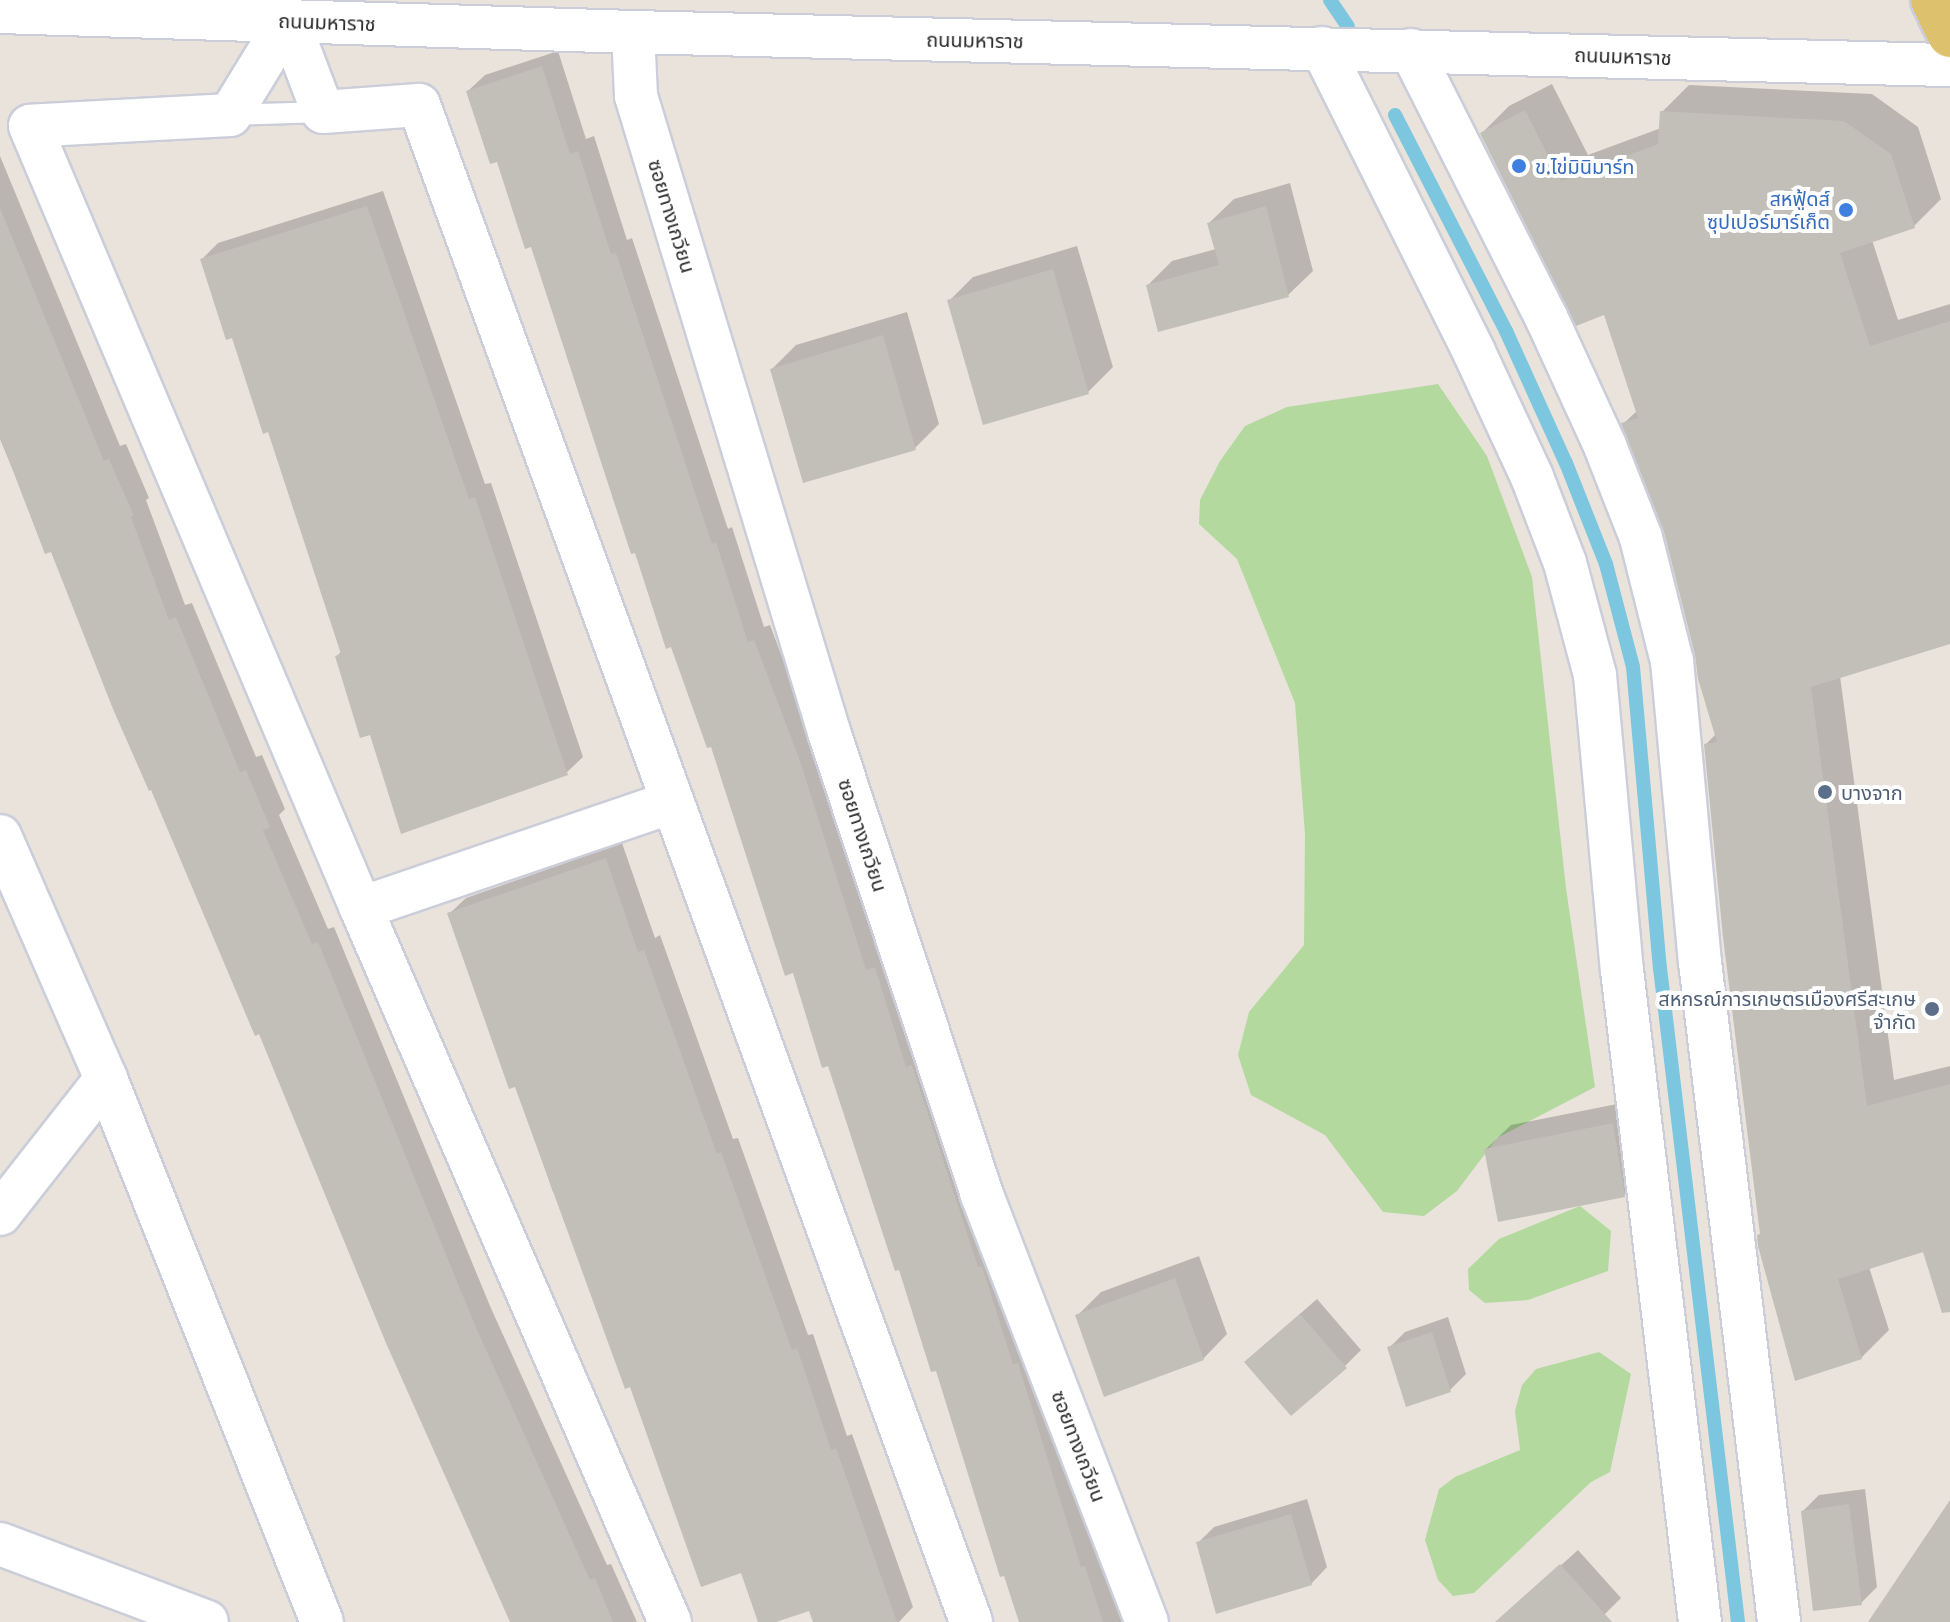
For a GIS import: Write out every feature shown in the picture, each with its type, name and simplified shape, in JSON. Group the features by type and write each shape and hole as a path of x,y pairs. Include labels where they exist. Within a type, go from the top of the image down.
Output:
{"main road":[{"path":"1933,0 1950,35"}],"street":[{"name":"ถนนมหาราช","path":"0,12 633,32 1950,65"},
{"path":"288,20 323,112 419,105 971,1622"},
{"path":"288,20 230,115 30,126 361,908 670,1622"},
{"name":"ซอยทางเกวียน","path":"633,32 636,96 830,735 982,1195 1147,1622"},
{"path":"1322,48 1474,352 1532,477 1565,563 1595,675 1622,970 1700,1622"},
{"path":"1411,50 1546,317 1605,446 1641,538 1672,661 1700,962 1779,1622"},
{"path":"361,908 672,802"},
{"path":"0,836 106,1079 322,1622"},
{"path":"0,1214 106,1079"},
{"path":"0,1544 207,1622"}],"lane":[{"path":"230,115 323,112"}],"green space":[{"path":"1438,384 1487,456 1532,577 1566,888 1595,1087 1497,1138 1457,1191 1424,1216 1383,1212 1325,1135 1251,1095 1238,1055 1249,1012 1304,945 1305,834 1295,703 1237,559 1199,524 1200,500 1220,461 1245,426 1287,407"},
{"path":"1580,1206 1611,1231 1608,1271 1528,1300 1485,1303 1469,1290 1468,1269 1499,1239"},
{"path":"1599,1352 1631,1374 1610,1472 1591,1482 1474,1593 1453,1596 1438,1580 1425,1540 1439,1489 1455,1477 1520,1450 1515,1411 1522,1385 1536,1369"}],"building":[{"path":"542,66 570,154 578,151 611,254 616,253 712,544 716,542 748,642 754,640 800,761 866,970 875,967 906,1067 912,1065 978,1267 982,1266 1013,1364 1018,1363 1081,1567 1085,1566 1103,1622 1019,1622 1004,1576 1000,1577 936,1371 931,1372 899,1270 895,1271 828,1066 822,1068 793,973 785,976 711,747 707,748 671,647 666,649 635,553 631,554 531,247 525,249 497,162 490,164 466,91"},
{"path":"1525,110 1561,181 1658,144 1660,111 1844,121 1891,154 1915,228 1840,253 1870,346 1950,321 1950,644 1811,687 1867,1106 1950,1084 1950,1312 1942,1313 1923,1252 1838,1279 1862,1359 1795,1381 1758,1246 1757,1235 1760,1234 1723,937 1704,744 1717,742 1698,679 1695,655 1664,532 1621,423 1638,418 1604,315 1576,326 1480,133"},
{"path":"367,206 469,499 475,497 568,775 401,834 370,735 360,738 335,656 341,654 268,432 263,434 232,338 226,340 200,259"},
{"path":"1266,206 1289,297 1158,332 1146,285 1219,265 1207,223"},
{"path":"0,208 104,461 109,459 134,516 131,517 169,620 176,617 240,772 246,770 270,827 263,830 312,944 318,942 474,1323 590,1580 595,1578 613,1622 510,1622 386,1343 259,1034 255,1036 151,790 113,709 51,552 45,554 0,437"},
{"path":"1053,269 1089,394 983,425 947,300"},
{"path":"883,335 916,450 803,483 770,369"},
{"path":"606,858 638,952 644,950 717,1154 721,1152 792,1350 797,1348 831,1450 836,1448 897,1622 813,1622 809,1611 776,1622 758,1622 741,1573 701,1587 630,1387 625,1389 515,1087 509,1089 447,913"},
{"path":"1613,1123 1625,1197 1498,1222 1484,1149"},
{"path":"1175,1278 1204,1360 1104,1397 1075,1315"},
{"path":"1300,1314 1347,1368 1291,1416 1244,1362"},
{"path":"1432,1332 1451,1392 1406,1407 1387,1347"},
{"path":"1950,1500 1950,1622 1868,1622"},
{"path":"1849,1504 1862,1605 1813,1611 1801,1511"},
{"path":"1291,1514 1312,1585 1216,1614 1196,1542"},
{"path":"1560,1564 1612,1622 1495,1622"}],"waterway":[{"path":"1330,0 1348,27"},
{"path":"1395,115 1506,331 1566,463 1606,564 1633,667 1660,968 1738,1622"}],"place":[{"name":"ข.ไข่มินิมาร์ท","path":"1519,166"},
{"name":"สหฟู้ดส์ ซุปเปอร์มาร์เก็ต","path":"1846,210"},
{"name":"บางจาก","path":"1825,792"},
{"name":"สหกรณ์การเกษตรเมืองศรีสะเกษ จำกัด","path":"1932,1009"}]}
